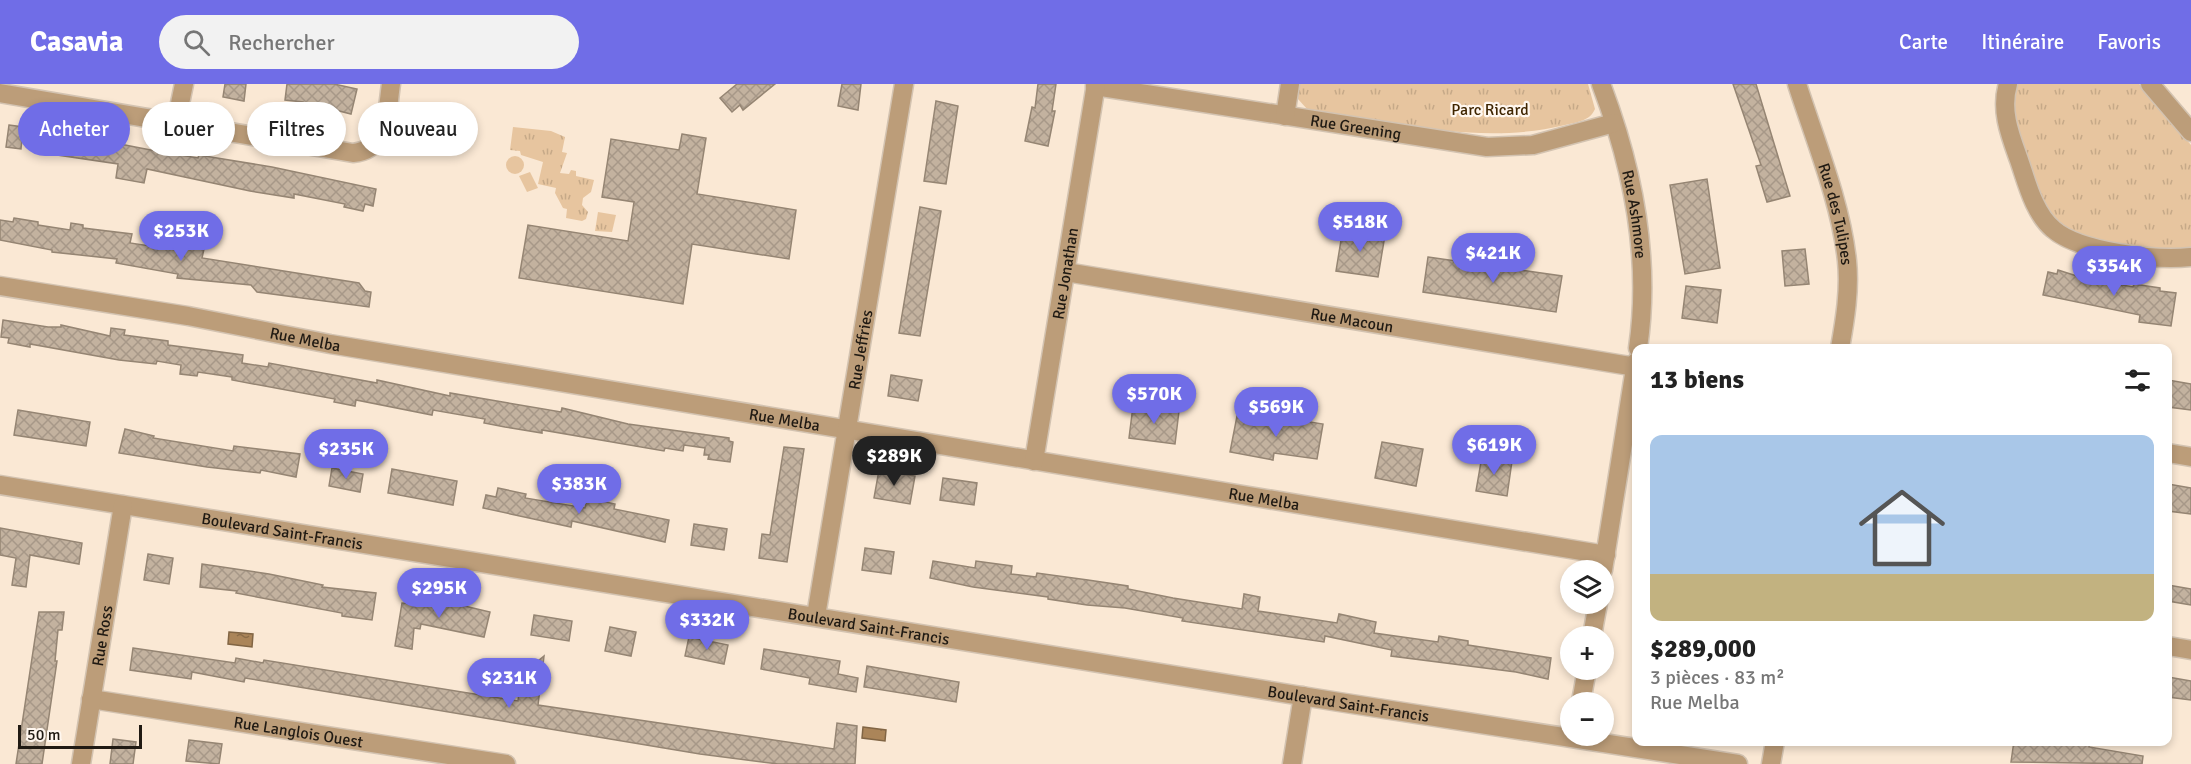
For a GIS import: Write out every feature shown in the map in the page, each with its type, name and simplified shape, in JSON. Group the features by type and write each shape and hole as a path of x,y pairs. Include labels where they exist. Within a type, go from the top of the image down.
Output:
{"street":[{"path":"180,102 184,84"},
{"path":"235,133 353,153 370,149 380,138 384,129 391,84"},
{"name":"Rue Jeffries","path":"816,616 904,84"},
{"path":"1286,116 1290,84"},
{"name":"Rue Ashmore","path":"1601,84 1630,183 1640,239 1643,296 1638,344"},
{"name":"Rue des Tulipes","path":"1797,84 1839,221 1847,260 1847,293 1841,344"},
{"path":"2008,84 2005,103 2011,137 2038,209 2054,230 2067,238 2097,248 2164,257 2191,257"},
{"path":"2150,84 2191,132"},
{"name":"Rue Greening","path":"1096,85 1450,143 1503,148 1533,145 1614,123"},
{"name":"Rue Jonathan","path":"1034,461 1096,85"},
{"path":"0,93 142,117"},
{"name":"Rue Macoun","path":"1066,272 1632,366"},
{"name":"Rue Melba","path":"0,286 1034,461 1588,560"},
{"path":"1605,560 1632,392"},
{"path":"2172,454 2191,457"},
{"name":"Boulevard Saint-Francis","path":"0,485 1303,696 1560,735"},
{"name":"Rue Ross","path":"81,764 123,505"},
{"path":"2172,647 2191,650"},
{"path":"1292,764 1303,696"},
{"name":"Rue Langlois Ouest","path":"91,699 506,764"},
{"name":"Boulevard Saint-Francis","path":"1614,743 1738,764"},
{"path":"1771,764 1774,746"}],"green space":[{"name":"Parc Ricard","path":"1297,84 1588,84 1595,109 1586,119 1565,125 1533,131 1468,133 1307,109 1298,99"},
{"path":"2015,84 2139,84 2191,145 2191,250 2107,242 2076,233 2058,221 2041,197 2021,141 2014,113"},
{"path":"513,127 551,131 565,137 562,152 567,153 560,173 569,174 571,170 576,171 576,176 594,180 591,192 583,198 582,205 588,212 586,219 582,221 566,218 567,209 563,208 555,193 556,188 538,184 543,162 521,155 520,151 510,150"},
{"path":"515,156 521,159 524,165 521,171 515,174 509,171 506,165 509,159"},
{"path":"530,172 538,188 527,192 519,176"},
{"path":"598,212 616,215 612,232 595,231"}],"water":[{"path":"229,632 253,634 252,647 228,644"},
{"path":"863,727 886,730 885,741 862,738"}],"building":[{"path":"225,84 246,84 244,101 223,97"},
{"path":"287,84 334,84 357,89 351,114 346,113 346,102 285,100"},
{"path":"737,84 775,84 743,110 740,105 732,112 720,98"},
{"path":"842,84 861,84 858,110 838,106"},
{"path":"1038,84 1056,84 1052,111 1055,111 1048,146 1025,141 1032,107 1035,108"},
{"path":"1733,84 1756,84 1790,196 1767,202 1756,166 1761,165"},
{"path":"936,101 958,106 946,184 924,181"},
{"path":"9,125 18,126 18,149 6,147"},
{"path":"682,134 706,138 697,194 796,210 789,259 692,244 683,304 519,278 528,225 628,241 634,202 602,197 611,139 679,150"},
{"path":"130,146 142,148 142,156 198,158 205,156 272,167 376,189 373,206 365,204 363,211 344,207 345,204 294,194 294,198 250,191 147,169 144,183 116,178 118,164 64,156 130,156"},
{"path":"1707,179 1720,268 1685,274 1670,185"},
{"path":"920,207 941,211 920,336 899,333"},
{"path":"14,218 38,222 38,225 70,230 71,223 83,225 83,228 132,234 130,243 182,251 183,245 204,249 202,258 359,283 365,291 371,292 369,307 257,292 251,285 177,278 178,274 116,263 117,259 52,252 52,250 0,240 0,220 13,222"},
{"path":"1343,228 1385,235 1378,277 1336,271"},
{"path":"1805,249 1809,284 1785,286 1782,251"},
{"path":"1428,257 1562,276 1556,312 1423,292"},
{"path":"2058,270 2083,278 2133,287 2134,284 2160,288 2160,291 2176,293 2171,326 2139,322 2140,315 2043,295 2048,272 2057,274"},
{"path":"1686,286 1721,290 1717,323 1682,318"},
{"path":"3,320 48,327 61,327 61,325 110,336 111,328 125,330 124,335 168,341 168,345 243,355 242,363 268,367 269,363 377,383 377,380 450,396 450,393 561,412 562,408 628,424 729,438 729,441 733,442 730,462 708,459 709,455 704,455 705,448 684,445 683,451 665,448 664,451 542,430 542,433 505,427 484,423 485,419 433,410 432,415 356,400 355,406 334,402 335,399 232,380 232,377 198,372 197,376 180,374 181,365 157,361 156,364 119,360 30,344 30,347 8,343 9,338 1,337"},
{"path":"891,375 922,380 918,401 888,396"},
{"path":"2172,381 2191,384 2191,410 2172,408"},
{"path":"1133,406 1179,411 1175,444 1129,438"},
{"path":"18,410 90,422 86,446 14,435"},
{"path":"1237,416 1291,425 1292,419 1323,424 1317,459 1274,453 1273,460 1230,452"},
{"path":"125,429 154,436 153,438 233,451 234,446 300,454 296,477 261,470 260,473 207,467 119,453"},
{"path":"1382,442 1423,449 1416,486 1375,478"},
{"path":"784,447 804,449 787,562 759,558 762,534 770,535"},
{"path":"1482,456 1512,461 1507,496 1476,491"},
{"path":"332,468 363,474 360,492 329,486"},
{"path":"392,469 457,481 453,505 388,493"},
{"path":"879,470 915,476 910,504 874,498"},
{"path":"943,478 977,483 974,505 940,500"},
{"path":"2172,485 2191,488 2191,514 2172,512"},
{"path":"498,488 526,494 525,498 585,508 587,498 615,504 614,509 669,520 665,542 572,521 571,527 483,508 486,495 496,497"},
{"path":"694,524 727,529 724,550 691,545"},
{"path":"0,528 82,543 79,564 30,555 26,587 12,585 16,558 0,555"},
{"path":"865,548 894,552 891,574 862,570"},
{"path":"148,554 173,558 169,584 144,580"},
{"path":"933,561 975,568 976,561 1012,566 1011,574 1036,577 1037,573 1128,586 1128,589 1242,609 1244,594 1260,597 1258,611 1337,623 1339,614 1376,622 1374,633 1438,642 1439,636 1468,641 1468,645 1551,658 1548,679 1516,672 1391,656 1392,650 1325,636 1324,642 1182,621 1183,618 1125,608 1087,605 1048,599 1048,597 973,587 930,578"},
{"path":"202,564 269,574 323,585 322,587 376,593 372,620 342,616 342,613 236,593 237,591 200,587"},
{"path":"2172,586 2191,589 2191,605 2172,602"},
{"path":"414,594 490,612 484,637 421,624 420,629 414,628 412,649 395,646 402,603 412,604"},
{"path":"39,612 64,612 62,630 58,630 55,661 57,661 42,764 16,764"},
{"path":"534,615 572,621 569,641 531,635"},
{"path":"610,627 636,632 631,656 605,651"},
{"path":"689,637 728,645 724,664 685,656"},
{"path":"133,648 235,663 236,658 263,663 264,660 518,701 521,675 544,656 538,705 834,749 837,723 857,726 855,764 778,764 700,754 245,678 244,682 192,672 191,679 130,670"},
{"path":"764,649 840,661 838,674 858,678 856,692 809,684 810,678 761,669"},
{"path":"867,666 959,682 956,702 864,687"},
{"path":"2172,678 2191,681 2191,700 2172,698"},
{"path":"113,739 136,742 133,764 110,764"},
{"path":"189,740 222,744 219,764 186,761"},
{"path":"2013,746 2089,746 2143,756 2142,764 2011,762"}]}
